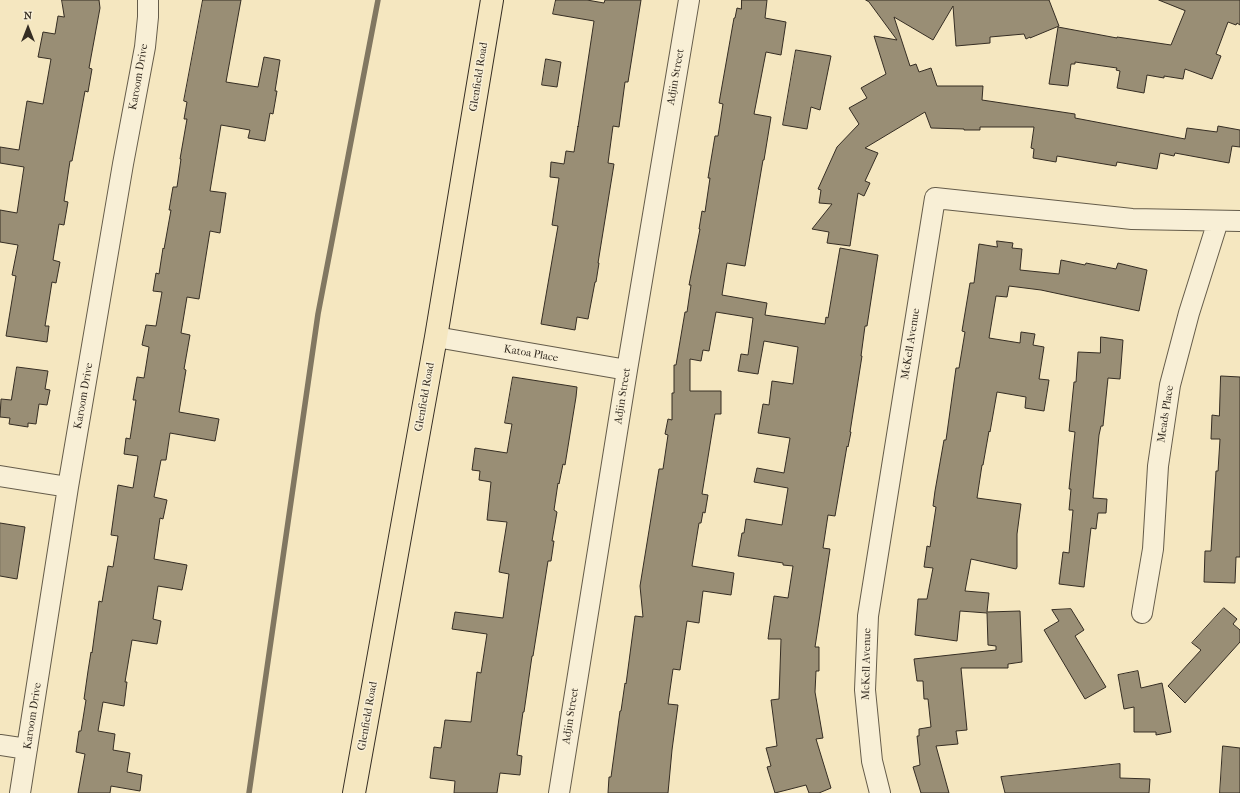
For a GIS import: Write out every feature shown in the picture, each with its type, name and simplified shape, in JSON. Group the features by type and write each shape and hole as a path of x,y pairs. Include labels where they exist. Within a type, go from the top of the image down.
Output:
{"main road":[{"name":"Glenfield Road","path":"354,793 436,338 492,0"}],"street":[{"name":"Karoom Drive","path":"20,793 68,487 123,164 145,47 148,0"},
{"name":"Adjin Street","path":"559,793 627,370 689,0"},
{"name":"McKell Avenue","path":"880,793 872,761 865,690 868,616 935,198 1132,219 1240,222"},
{"name":"Meads Place","path":"1142,613 1153,549 1158,466 1170,385 1189,313 1218,221"},
{"name":"Katoa Place","path":"436,338 627,370"},
{"path":"0,476 68,487"},
{"path":"0,745 27,750"}],"building":[{"path":"62,0 99,0 100,8 89,68 92,69 88,92 85,91 72,161 70,161 64,201 68,202 64,225 59,224 53,260 60,262 56,283 52,282 45,326 49,326 47,342 6,336 16,276 12,275 18,245 0,242 0,210 17,213 24,167 0,163 0,147 19,150 27,101 43,104 51,59 38,57 43,32 55,34 58,16 64,17"},
{"path":"203,0 241,0 226,82 258,87 264,57 280,60 275,91 277,91 273,114 270,113 265,141 248,138 250,130 221,125 210,191 226,193 220,233 210,231 199,299 187,297 181,333 190,335 179,412 219,419 215,441 170,433 166,460 161,460 154,497 167,500 163,519 160,518 154,559 187,565 182,590 158,586 153,619 161,621 157,644 132,640 125,682 127,682 124,706 103,702 98,731 115,734 113,750 130,753 127,772 142,775 140,791 111,786 110,793 78,793 85,754 76,752 86,700 84,699 99,601 102,602 108,566 113,567 118,536 111,535 118,485 133,488 138,456 124,454 126,438 130,439 136,400 133,400 137,377 144,378 149,347 142,345 146,325 156,326 162,292 153,291 156,273 159,274 163,248 164,249 171,210 169,210 173,187 177,187 187,119 184,119 187,102 184,101"},
{"path":"556,0 587,0 604,3 605,0 641,0 628,82 625,82 619,127 613,126 608,163 614,164 596,282 588,319 577,317 575,330 541,324 558,226 552,225 559,178 550,177 551,162 564,164 566,151 574,152 594,21 553,14"},
{"path":"742,0 767,0 765,18 786,22 781,55 766,52 754,114 771,117 745,266 727,263 722,295 767,303 765,315 825,324 826,317 828,318 840,248 878,255 867,326 865,326 851,432 848,447 847,446 835,516 828,515 823,548 830,549 815,647 819,647 819,671 816,671 815,692 823,738 816,739 831,788 819,793 809,793 806,785 775,793 767,767 771,766 766,748 777,746 771,700 779,699 781,639 768,639 774,596 788,598 793,566 738,556 746,519 782,525 788,488 754,482 757,468 784,473 790,438 758,433 763,404 769,405 772,381 793,384 798,347 764,341 758,374 738,371 741,354 748,355 753,318 716,312 709,351 703,350 701,361 690,359 690,391 721,391 721,414 715,414 702,494 708,495 705,513 703,512 701,523 699,523 692,566 734,573 731,595 703,591 699,623 687,621 680,670 673,669 668,704 678,705 668,793 608,793 609,777 611,777 635,616 643,617 640,586 659,469 663,469 668,435 665,434 668,419 672,420 674,365 676,365 685,312 687,312 691,285 689,285 702,211 705,212 710,178 708,178 715,136 718,136 723,104 719,103 734,18 737,8 741,9"},
{"path":"866,0 1049,0 1059,26 1026,39 1024,34 990,37 990,43 956,46 953,6 933,40 894,17 910,66 916,64 919,72 931,68 937,86 983,86 982,100 1075,114 1075,118 1185,139 1187,128 1217,132 1218,126 1240,130 1240,147 1232,146 1229,163 1175,153 1174,156 1160,153 1157,169 1117,162 1116,166 1057,156 1056,162 1033,158 1034,149 1031,148 1034,127 980,127 980,130 931,128 925,112 865,148 878,153 865,181 870,183 864,196 858,193 850,246 827,243 829,232 812,229 832,204 819,203 821,190 818,189 837,147 859,124 849,108 867,98 861,88 886,74 874,36 897,40"},
{"path":"1159,0 1240,0 1240,25 1237,23 1236,25 1228,22 1216,54 1221,56 1212,79 1185,69 1183,79 1147,75 1144,93 1117,88 1120,71 1116,70 1117,68 1075,62 1075,64 1071,64 1068,86 1049,84 1058,27 1117,38 1171,45 1185,11"},
{"path":"796,50 831,56 820,110 811,107 807,129 783,125"},
{"path":"546,59 561,62 557,87 542,85"},
{"path":"997,241 1013,243 1012,248 1022,249 1020,270 1059,274 1061,260 1116,269 1118,263 1147,270 1139,311 1041,290 1009,286 1007,297 996,296 989,338 1020,343 1021,332 1035,334 1033,345 1044,347 1039,379 1049,380 1044,411 1025,408 1026,397 997,392 982,465 977,498 1021,504 1017,534 1017,567 1016,569 971,559 965,591 989,593 987,612 1020,611 1022,662 1008,664 1008,668 961,668 967,730 956,731 958,744 936,746 949,793 921,793 913,767 920,765 917,736 919,736 919,729 931,727 928,699 924,699 923,681 917,681 914,659 996,650 996,646 988,645 987,613 960,611 957,641 915,635 918,599 927,599 933,568 924,567 927,546 930,547 936,507 933,506 935,491 944,440 946,440 956,368 959,368 965,332 962,331 970,283 974,283 979,244 997,247"},
{"path":"1101,337 1123,340 1120,379 1108,378 1103,426 1101,426 1099,435 1093,498 1107,499 1106,513 1098,513 1096,529 1091,528 1084,587 1059,584 1063,552 1069,553 1073,510 1069,510 1071,489 1069,489 1075,432 1069,431 1074,382 1076,382 1078,352 1100,353"},
{"path":"17,367 48,371 45,389 50,390 47,405 39,404 36,424 28,423 28,427 9,424 10,418 0,417 1,399 11,400"},
{"path":"1221,376 1240,377 1240,557 1236,557 1235,583 1204,582 1205,551 1211,551 1216,471 1218,471 1220,439 1211,439 1212,415 1219,416"},
{"path":"513,377 577,387 576,397 565,465 563,464 559,484 558,483 554,510 557,512 552,541 554,541 551,561 548,561 523,712 517,755 522,756 520,775 500,773 497,793 454,793 455,781 430,778 434,747 441,748 445,720 471,722 477,672 481,673 487,634 452,629 455,612 503,618 509,574 499,572 507,522 487,520 491,482 479,480 480,471 472,470 475,448 507,453 512,424 505,423"},
{"path":"0,523 25,527 17,579 0,576"},
{"path":"1224,608 1237,619 1233,624 1240,630 1240,642 1185,703 1168,686 1201,650 1192,643"},
{"path":"1071,609 1084,630 1075,636 1106,687 1085,699 1044,630 1059,621 1052,610"},
{"path":"1138,671 1141,688 1162,683 1171,732 1156,735 1156,732 1134,732 1134,707 1124,709 1118,675"},
{"path":"1223,746 1240,748 1240,793 1220,793"},
{"path":"1120,764 1120,778 1150,779 1149,793 1005,793 1001,777"}],"waterway":[{"path":"249,793 318,314 378,0"}]}
